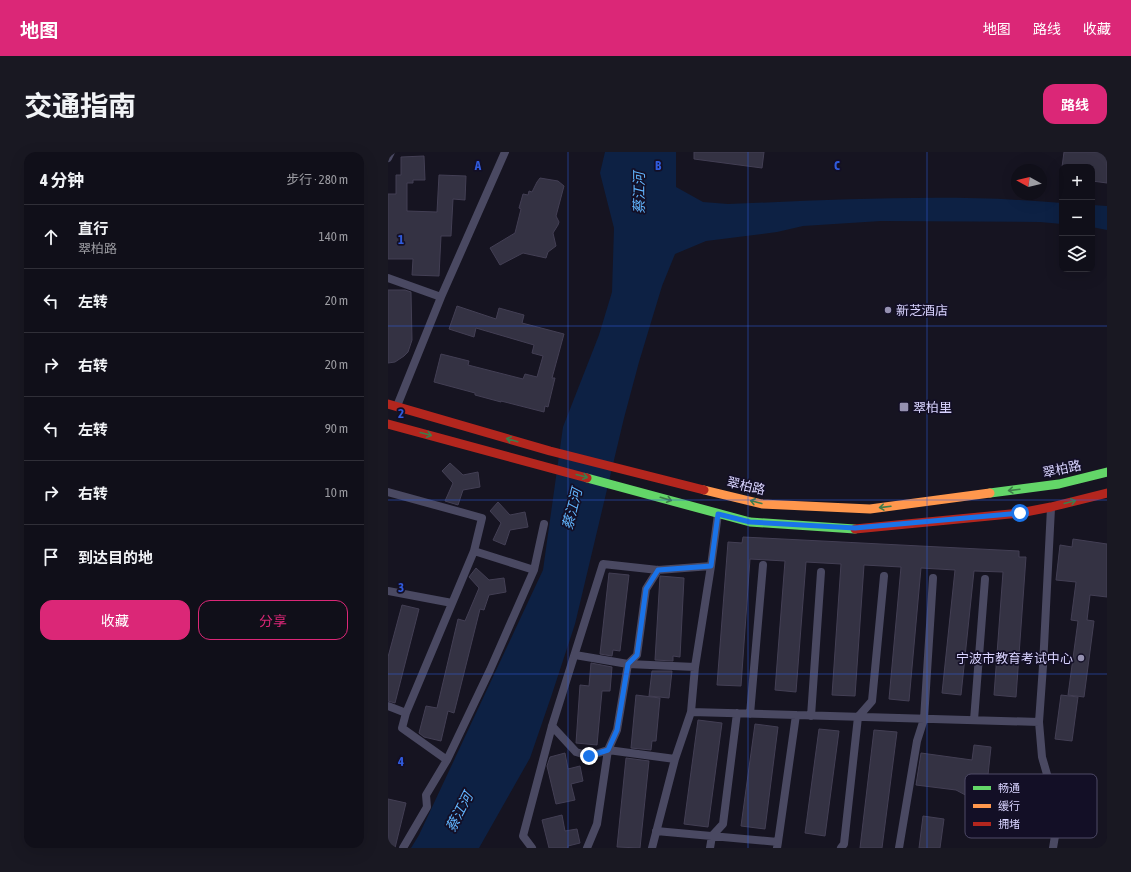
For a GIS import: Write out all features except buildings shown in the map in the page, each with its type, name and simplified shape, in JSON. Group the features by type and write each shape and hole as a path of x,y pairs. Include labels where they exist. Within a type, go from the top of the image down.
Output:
{"main road":[{"name":"翠柏路","path":"392,405 550,450 762,504 870,509 1059,484 1107,472"},
{"path":"388,424 750,522 855,528 1020,513 1107,493"}],"lane":[{"path":"388,158 391,152"},
{"path":"392,405 506,152"},
{"path":"388,278 441,297"},
{"path":"388,492 482,518 474,551 406,713 402,728 447,760"},
{"path":"1047,774 1042,757 1039,722 1051,507"},
{"path":"652,848 675,759 691,712 695,667 718,514"},
{"path":"403,848 427,807 426,795 447,760 490,670 534,570 544,524"},
{"path":"474,551 534,570"},
{"path":"528,846 523,836 552,726 604,564 658,570 711,566"},
{"path":"750,714 763,565"},
{"path":"587,848 597,824 608,750 617,730 628,664 637,655 646,589 658,570"},
{"path":"811,716 821,572"},
{"path":"841,848 844,844 858,717 872,701 884,576"},
{"path":"899,848 917,741 924,719 933,578"},
{"path":"974,720 985,579"},
{"path":"388,592 452,603"},
{"path":"575,655 628,664 695,667"},
{"path":"388,706 406,713"},
{"path":"691,712 1039,722"},
{"path":"710,848 712,836 723,824 737,714"},
{"path":"656,831 712,836 777,845 796,715"},
{"path":"552,726 576,752 589,756 608,750 675,759"},
{"path":"1053,848 1055,838"}],"water":[{"name":"蔡江河","path":"605,152 676,152 676,187 703,202 728,204 895,198 979,198 1020,200 1059,203 1059,224 1040,222 881,221 803,226 777,232 706,241 675,254 662,286 639,362 624,418 575,624 530,758 479,848 411,848 419,835 543,570 563,427 599,335 612,292 614,228 600,173"},
{"path":"1095,205 1107,206 1107,230 1095,228"}],"traffic: fast":[{"path":"990,493 1059,484 1107,472"},
{"path":"587,478 750,522 855,529"}],"traffic: slow":[{"path":"704,490 762,504 870,509 990,493"}],"traffic: jam":[{"path":"388,404 550,451 704,490"},
{"path":"388,424 587,478"},
{"path":"855,529 1020,513 1107,493"}],"place":[{"name":"新芝酒店","path":"888,310"},
{"name":"翠柏里","path":"904,407"},
{"name":"宁波市教育考试中心","path":"1081,658"}],"route":[{"path":"589,756 608,750 617,730 628,664 637,655 646,589 658,570 711,566 718,514 750,522 794,526 855,528 1020,513"}]}
